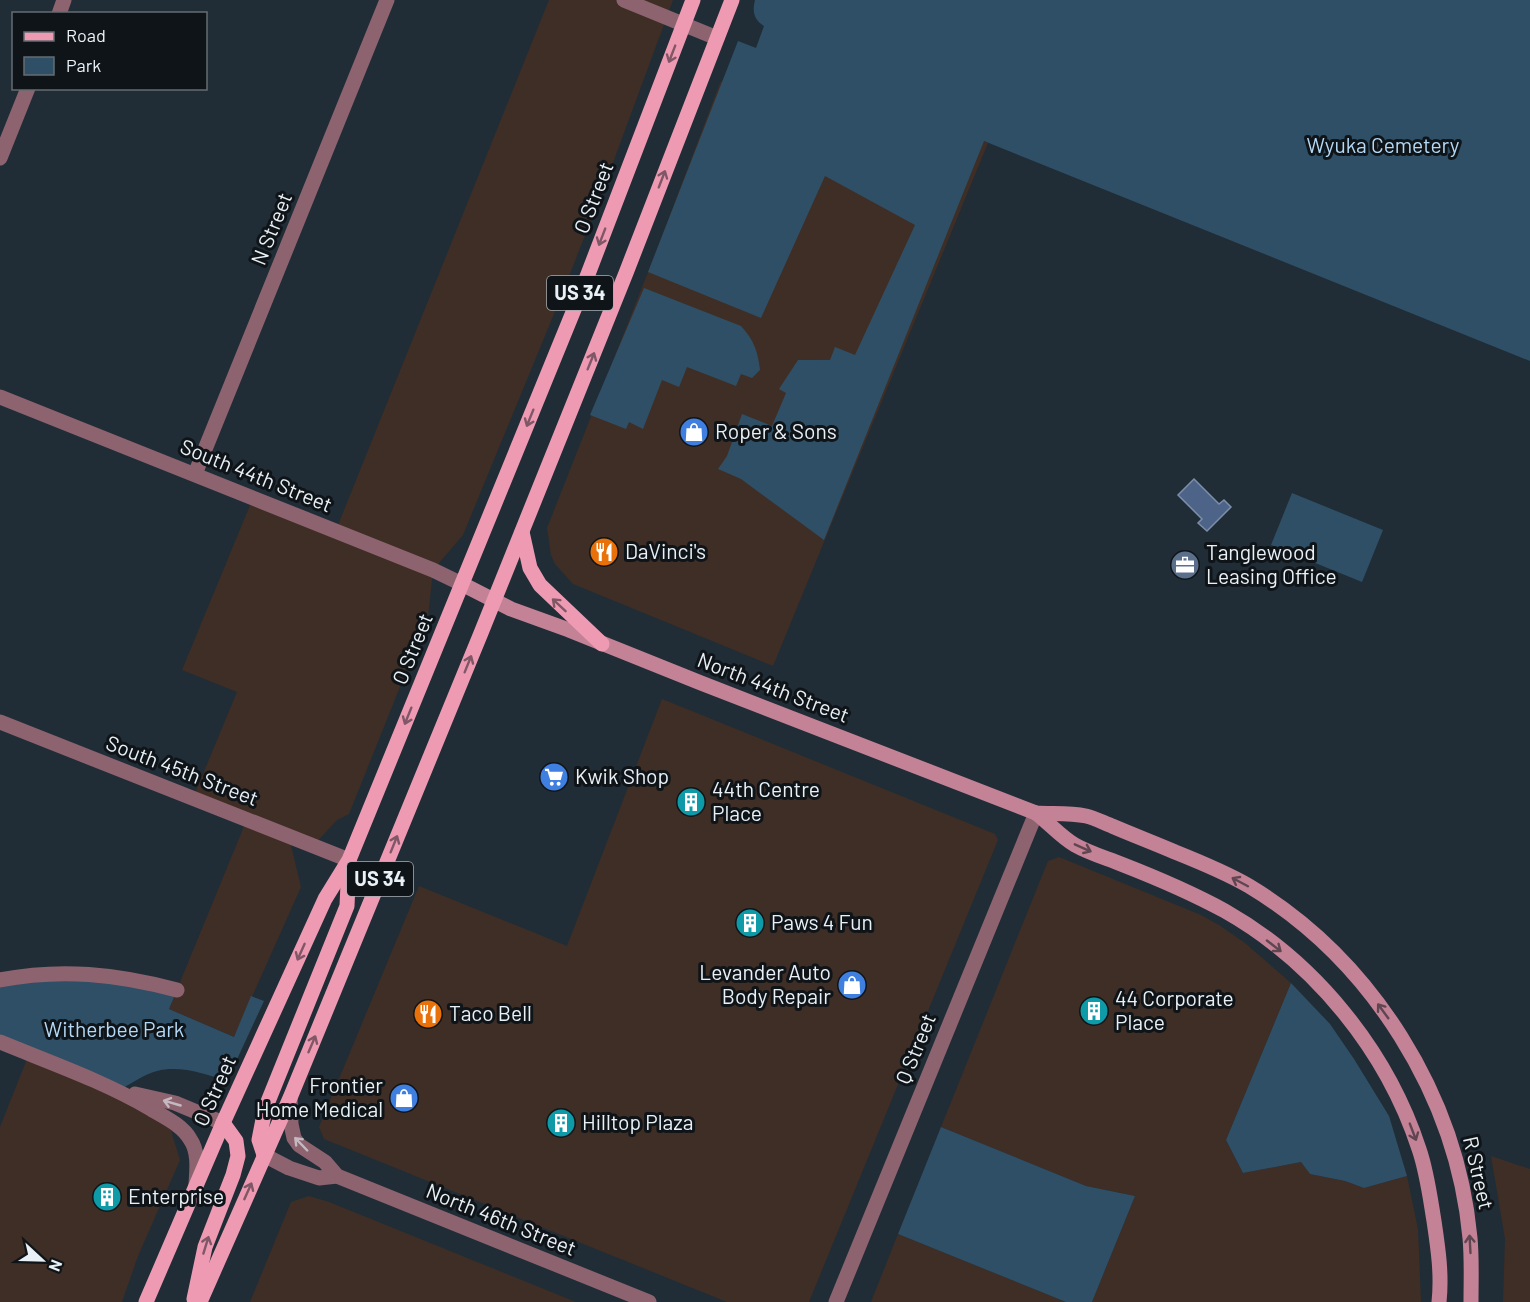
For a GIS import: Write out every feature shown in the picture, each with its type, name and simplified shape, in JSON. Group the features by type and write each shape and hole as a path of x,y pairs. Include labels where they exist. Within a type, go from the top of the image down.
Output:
{"main road":[{"name":"O Street","path":"146,1302 223,1123 325,898 349,860 580,295 693,0"},
{"name":"US 34","path":"200,1302 290,1098 494,601 626,273 732,0"},
{"path":"522,532 530,568 540,585 602,644"},
{"name":"South 44th Street","path":"462,584 494,601"},
{"name":"North 44th Street","path":"494,601 1036,813 1087,816 1214,868 1256,891 1306,928 1360,981 1385,1012 1415,1061"},
{"name":"North 44th Street","path":"1036,813 1075,845 1172,884 1227,912 1277,948 1326,992 1351,1019 1388,1078 1420,1149 1428,1183 1439,1256 1439,1302"},
{"path":"264,1155 259,1140 264,1109 347,906 349,860"},
{"name":"R Street","path":"1415,1061 1426,1081 1449,1138 1463,1191 1470,1239 1471,1302"},
{"path":"194,1302 205,1246 234,1175 238,1156 236,1141 223,1123"}],"street":[{"name":"N Street","path":"195,474 387,0"},
{"path":"624,0 717,38"},
{"path":"0,158 27,90"},
{"name":"South 44th Street","path":"0,397 433,570 462,584"},
{"name":"South 45th Street","path":"0,722 349,860"},
{"name":"Q Street","path":"836,1302 1036,813"},
{"path":"0,980 80,972 140,980 177,990"},
{"path":"0,1042 119,1090 167,1118 188,1135 194,1146 197,1162 196,1186"},
{"path":"119,1090 175,1103 223,1123"},
{"name":"North 46th Street","path":"290,1098 294,1138 299,1145 325,1162 337,1176 648,1302"},
{"name":"North 46th Street","path":"264,1155 289,1168 319,1178 337,1176"}],"shaded area":[{"path":"549,0 673,0 563,292 463,535 433,570 428,617 349,814 337,820 313,846 289,837 301,887 234,1037 169,1009 247,819 193,798 237,692 182,670 253,498 336,530"},
{"path":"755,50 988,143 773,666 573,584 555,564 551,555 547,528 720,83"},
{"path":"1194,479 1219,504 1224,500 1231,507 1207,531 1198,523 1202,519 1178,495"},
{"path":"662,699 995,834 998,840 809,1302 727,1302 324,1139 319,1127 419,886 567,946"},
{"name":"44 Corporate Place","path":"1059,857 1201,915 1245,943 1291,983 1226,1140 1243,1173 1301,1162 1310,1174 1345,1181 1364,1188 1407,1176 1418,1229 1421,1302 1092,1302 1135,1196 1086,1186 941,1127 1048,861"},
{"path":"29,1054 167,1118 180,1160 138,1256 122,1302 0,1302 0,1127"},
{"path":"1491,1156 1530,1169 1530,1302 1503,1302 1505,1239"},
{"path":"309,1196 329,1202 576,1302 250,1302 291,1202"},
{"path":"898,1234 1066,1302 871,1302"}],"green space":[{"name":"Wyuka Cemetery","path":"755,0 1530,0 1530,361 984,141 824,540 741,479 718,469 727,456 742,414 772,426 786,393 779,389 798,360 830,360 835,347 855,355 915,225 825,176 761,318 648,272 738,41 756,48 764,26 755,15"},
{"path":"644,288 741,326 755,347 760,370 752,378 741,374 736,386 687,367 679,387 662,380 643,429 629,422 626,429 590,415"},
{"path":"1292,493 1383,530 1362,582 1271,545"},
{"name":"Witherbee Park","path":"52,973 177,990 169,1009 234,1037 251,996 264,1001 227,1081 192,1071 166,1069 147,1074 119,1090 0,1042 0,980"},
{"path":"1291,983 1330,1024 1389,1116 1407,1176 1364,1188 1345,1181 1310,1174 1301,1162 1243,1173 1226,1140"},
{"path":"941,1127 1086,1186 1135,1196 1092,1302 1066,1302 898,1234"}],"place":[{"name":"Roper & Sons","path":"694,432"},
{"name":"DaVinci's","path":"604,552"},
{"name":"Tanglewood Leasing Office","path":"1185,565"},
{"name":"Kwik Shop","path":"554,777"},
{"name":"44th Centre Place","path":"691,802"},
{"name":"Paws 4 Fun","path":"750,923"},
{"name":"Levander Auto Body Repair","path":"852,985"},
{"name":"44 Corporate Place","path":"1094,1011"},
{"name":"Taco Bell","path":"428,1014"},
{"name":"Frontier Home Medical","path":"404,1098"},
{"name":"Hilltop Plaza","path":"561,1123"},
{"name":"Enterprise","path":"107,1197"}]}
